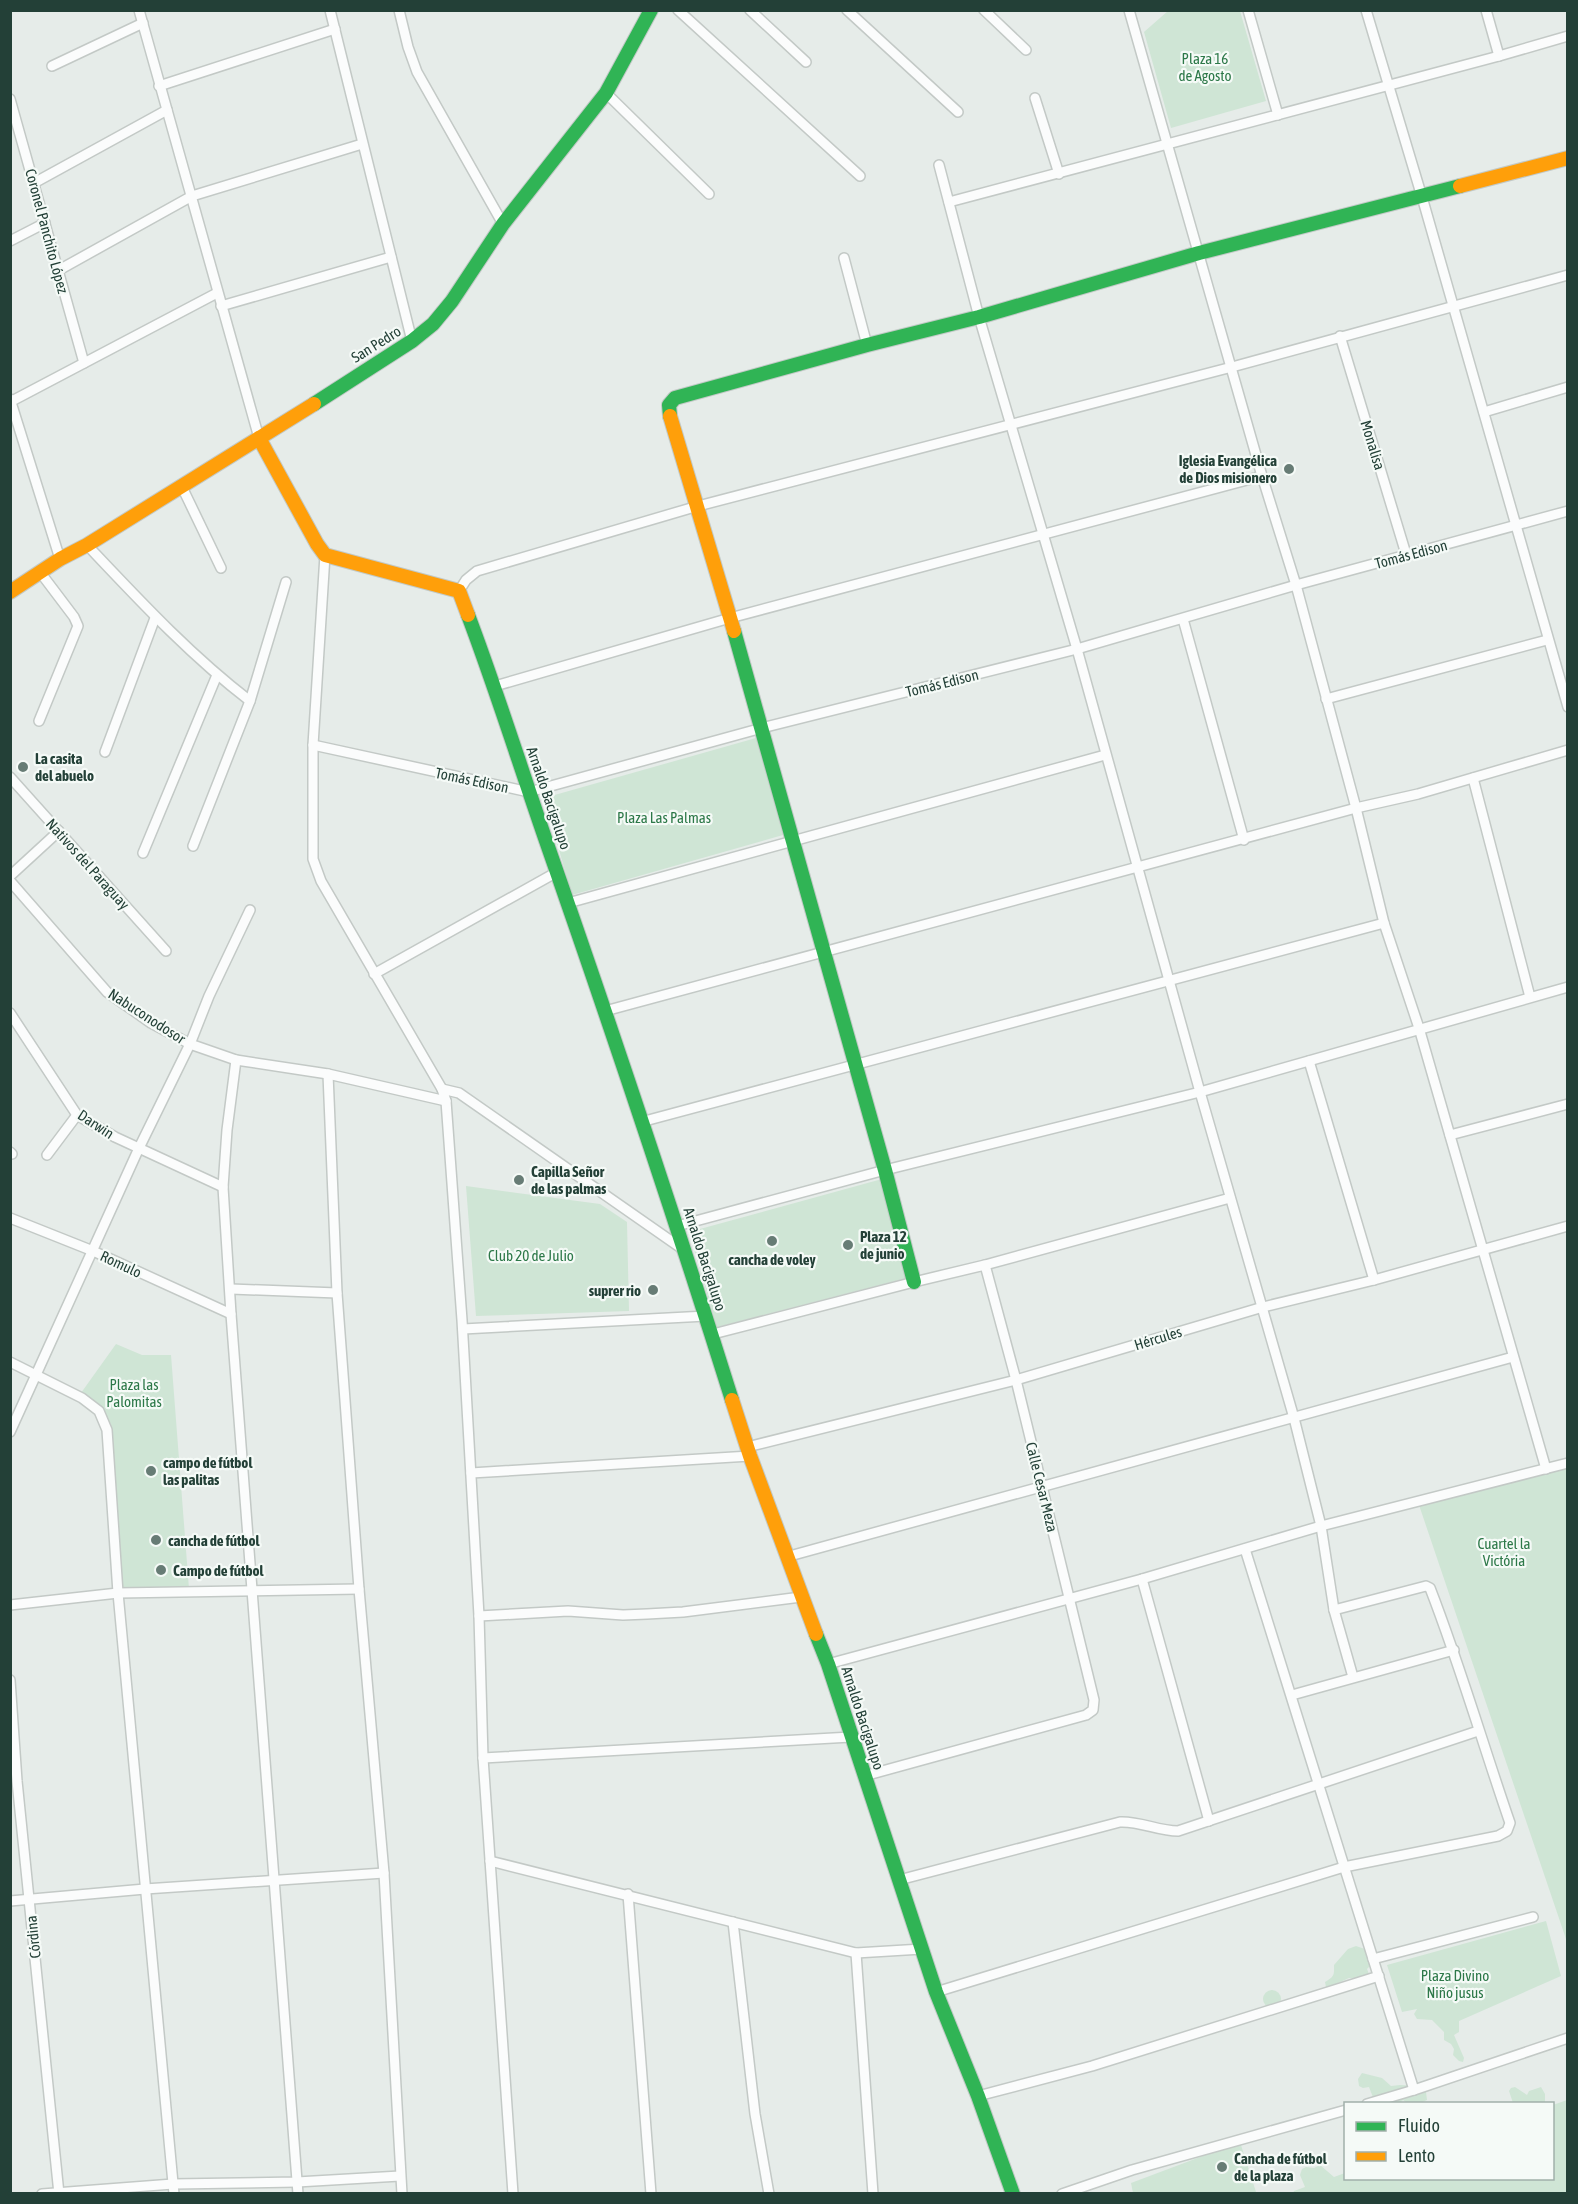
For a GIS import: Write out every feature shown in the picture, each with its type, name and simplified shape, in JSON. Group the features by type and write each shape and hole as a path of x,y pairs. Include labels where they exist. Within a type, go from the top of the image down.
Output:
{"street":[{"path":"140,10 159,86 259,438 317,544 326,555 459,591 466,580 477,571 698,506 1232,367 1568,275"},
{"path":"330,10 412,341"},
{"path":"399,10 417,72 502,224"},
{"name":"San Pedro","path":"10,592 60,559 182,487 412,341 433,324 452,301 502,224 606,93 651,10"},
{"path":"678,10 860,176"},
{"path":"750,10 806,62"},
{"path":"847,10 958,112"},
{"path":"984,10 1026,50"},
{"path":"1129,10 1262,476 1296,585 1356,808 1384,923 1419,1028 1546,1469"},
{"path":"1248,10 1278,115"},
{"path":"1366,10 1568,707"},
{"path":"1486,10 1499,56"},
{"path":"52,66 143,23"},
{"path":"159,86 336,29"},
{"path":"949,202 1568,36"},
{"path":"606,93 709,194"},
{"path":"1035,98 1059,174"},
{"name":"Coronel Panchito López","path":"10,99 84,363"},
{"path":"34,183 167,110"},
{"path":"59,270 192,196 363,144"},
{"path":"914,1282 762,728 669,412 669,405 675,398 979,317 1199,253 1568,158"},
{"path":"939,165 979,317 1077,649 1200,1092 1294,1418 1321,1527 1334,1610 1353,1677"},
{"path":"10,241 45,223"},
{"path":"221,306 391,257"},
{"path":"844,258 867,345"},
{"path":"60,559 11,401 217,293"},
{"name":"Monalisa","path":"1341,336 1406,554"},
{"path":"1484,412 1568,387"},
{"path":"495,686 730,618 1262,476"},
{"path":"182,487 220,568"},
{"name":"Tomás Edison","path":"313,745 529,792 762,728 1077,649 1406,554 1568,511"},
{"path":"87,545 155,618 217,675 250,700"},
{"path":"326,555 313,745 313,859 321,881 442,1089 446,1101 463,1329 479,1616 483,1758 513,2193"},
{"path":"39,721 78,626 74,616 40,572"},
{"path":"193,846 250,700 286,582"},
{"name":"Arnaldo Bacigalupo","path":"459,591 495,686 605,1011 749,1451 786,1557 828,1664 936,1992 978,2096 1012,2193"},
{"path":"105,752 155,618"},
{"path":"1183,619 1244,840"},
{"path":"1326,699 1547,639"},
{"path":"143,853 217,675"},
{"path":"605,1011 1356,808 1418,794 1568,750"},
{"path":"568,903 1105,754"},
{"name":"Nativos del Paraguay","path":"10,777 166,951"},
{"path":"1473,778 1530,997"},
{"path":"10,876 59,831"},
{"path":"374,975 557,872"},
{"name":"Nabuconodosor","path":"10,881 107,992 151,1023 190,1044 236,1060 328,1074 446,1101"},
{"path":"10,1432 250,910"},
{"path":"642,1122 1384,923"},
{"path":"677,1226 885,1170 1200,1092 1568,987"},
{"name":"Darwin","path":"10,1013 77,1114 115,1137 224,1186"},
{"path":"236,1060 227,1130 224,1186 231,1314 298,2193"},
{"path":"1309,1060 1374,1280"},
{"path":"328,1074 337,1293 359,1589 384,1873 402,2193"},
{"path":"442,1089 459,1094 685,1251"},
{"path":"1450,1135 1568,1104"},
{"path":"47,1155 77,1114"},
{"path":"712,1334 985,1265 1230,1198"},
{"name":"Romulo","path":"10,1218 93,1251 231,1314"},
{"name":"Hércules","path":"471,1473 749,1451 1016,1380 1263,1307 1374,1280 1568,1226"},
{"name":"Calle Cesar Meza","path":"864,1776 1086,1715 1093,1710 1094,1700 1016,1380 985,1265"},
{"path":"231,1289 337,1293"},
{"path":"463,1329 706,1316"},
{"path":"786,1557 1513,1357"},
{"path":"10,1362 82,1398 97,1409 106,1427 118,1593 173,2189"},
{"path":"828,1664 1142,1579 1321,1527 1568,1463"},
{"path":"1245,1549 1414,2090"},
{"path":"1142,1579 1209,1821"},
{"path":"936,1992 1344,1867 1498,1836 1507,1831 1510,1823 1478,1731 1454,1650 1429,1586 1334,1610"},
{"path":"10,1605 118,1593 359,1589"},
{"path":"479,1616 568,1611 623,1615 683,1612 801,1597"},
{"path":"1292,1695 1454,1650"},
{"name":"Córdina","path":"10,1680 14,1780 30,1900 59,2193"},
{"path":"899,1880 1120,1822 1131,1821 1163,1831 1178,1831 1478,1731"},
{"path":"483,1758 851,1737"},
{"path":"490,1861 856,1953 922,1949"},
{"path":"10,1901 145,1889 384,1873"},
{"path":"628,1894 651,2193"},
{"path":"1374,1959 1533,1917"},
{"path":"733,1922 754,2114 769,2193"},
{"path":"856,1953 873,2193"},
{"path":"978,2096 1092,2066 1379,1976"},
{"path":"1371,2102 1414,2090 1568,2037"},
{"path":"1062,2193 1132,2170 1344,2111"},
{"path":"42,2193 173,2189 400,2176"}],"green space":[{"name":"Plaza 16 de Agosto","path":"1168,11 1240,11 1266,101 1171,128 1144,32"},
{"name":"Plaza Las Palmas","path":"756,738 783,835 572,895 544,798"},
{"name":"Plaza 12 de junio","path":"882,1179 907,1278 717,1327 689,1232"},
{"name":"Club 20 de Julio","path":"466,1186 600,1204 627,1222 629,1311 476,1316"},
{"name":"Plaza las Palomitas","path":"116,1344 142,1355 171,1355 189,1589 123,1590 111,1424 81,1393"},
{"name":"Cuartel la Victória","path":"1567,1468 1567,1942 1419,1505"},
{"name":"Plaza Divino Niño jusus","path":"1546,1921 1561,1976 1459,2021 1459,2032 1454,2035 1464,2058 1463,2062 1453,2055 1454,2049 1444,2040 1444,2032 1432,2020 1417,2019 1414,2014 1417,2009 1402,2012 1387,1965"},
{"path":"1356,1946 1368,1950 1371,1965 1367,1969 1369,1974 1364,1978 1349,1978 1338,1983 1339,1986 1330,1989 1326,1987 1325,1982 1333,1975 1334,1965 1348,1949"},
{"path":"1268,1990 1276,1990 1281,1995 1279,2006 1268,2008 1263,2003 1263,1995"},
{"path":"1362,2073 1382,2078 1391,2086 1421,2086 1426,2092 1427,2100 1383,2102 1374,2100 1369,2087 1359,2086 1358,2079"},
{"path":"1515,2087 1527,2095 1529,2091 1541,2087 1545,2094 1545,2102 1513,2102 1509,2091"},
{"path":"1567,2100 1567,2193 1293,2193 1305,2187 1300,2175 1302,2169 1320,2165 1334,2177 1344,2173 1344,2180 1554,2180 1554,2105"},
{"path":"1240,2142 1256,2192 1251,2194 1133,2193 1131,2183"}],"traffic: fast":[{"path":"314,404 412,341 433,324 452,301 503,224 606,93 651,10"},
{"path":"670,416 669,405 675,398 979,317 1199,253 1460,186"},
{"path":"468,615 617,1048 732,1400"},
{"path":"734,631 885,1170 914,1282"},
{"path":"816,1634 828,1664 936,1992 978,2096 1013,2194"}],"traffic: slow":[{"path":"1460,186 1568,158"},
{"path":"10,592 314,404"},
{"path":"670,416 734,631"},
{"path":"259,438 325,555 459,591 468,615"},
{"path":"732,1400 750,1456 816,1634"}],"place":[{"name":"Iglesia Evangélica de Dios misionero","path":"1289,469"},
{"name":"La casita del abuelo","path":"23,767"},
{"name":"Capilla Señor de las palmas","path":"519,1180"},
{"name":"cancha de voley","path":"772,1241"},
{"name":"Plaza 12 de junio","path":"848,1245"},
{"name":"suprer rio","path":"653,1290"},
{"name":"campo de fútbol las palitas","path":"151,1471"},
{"name":"cancha de fútbol","path":"156,1540"},
{"name":"Campo de fútbol","path":"161,1570"},
{"name":"Cancha de fútbol de la plaza","path":"1222,2167"}]}
